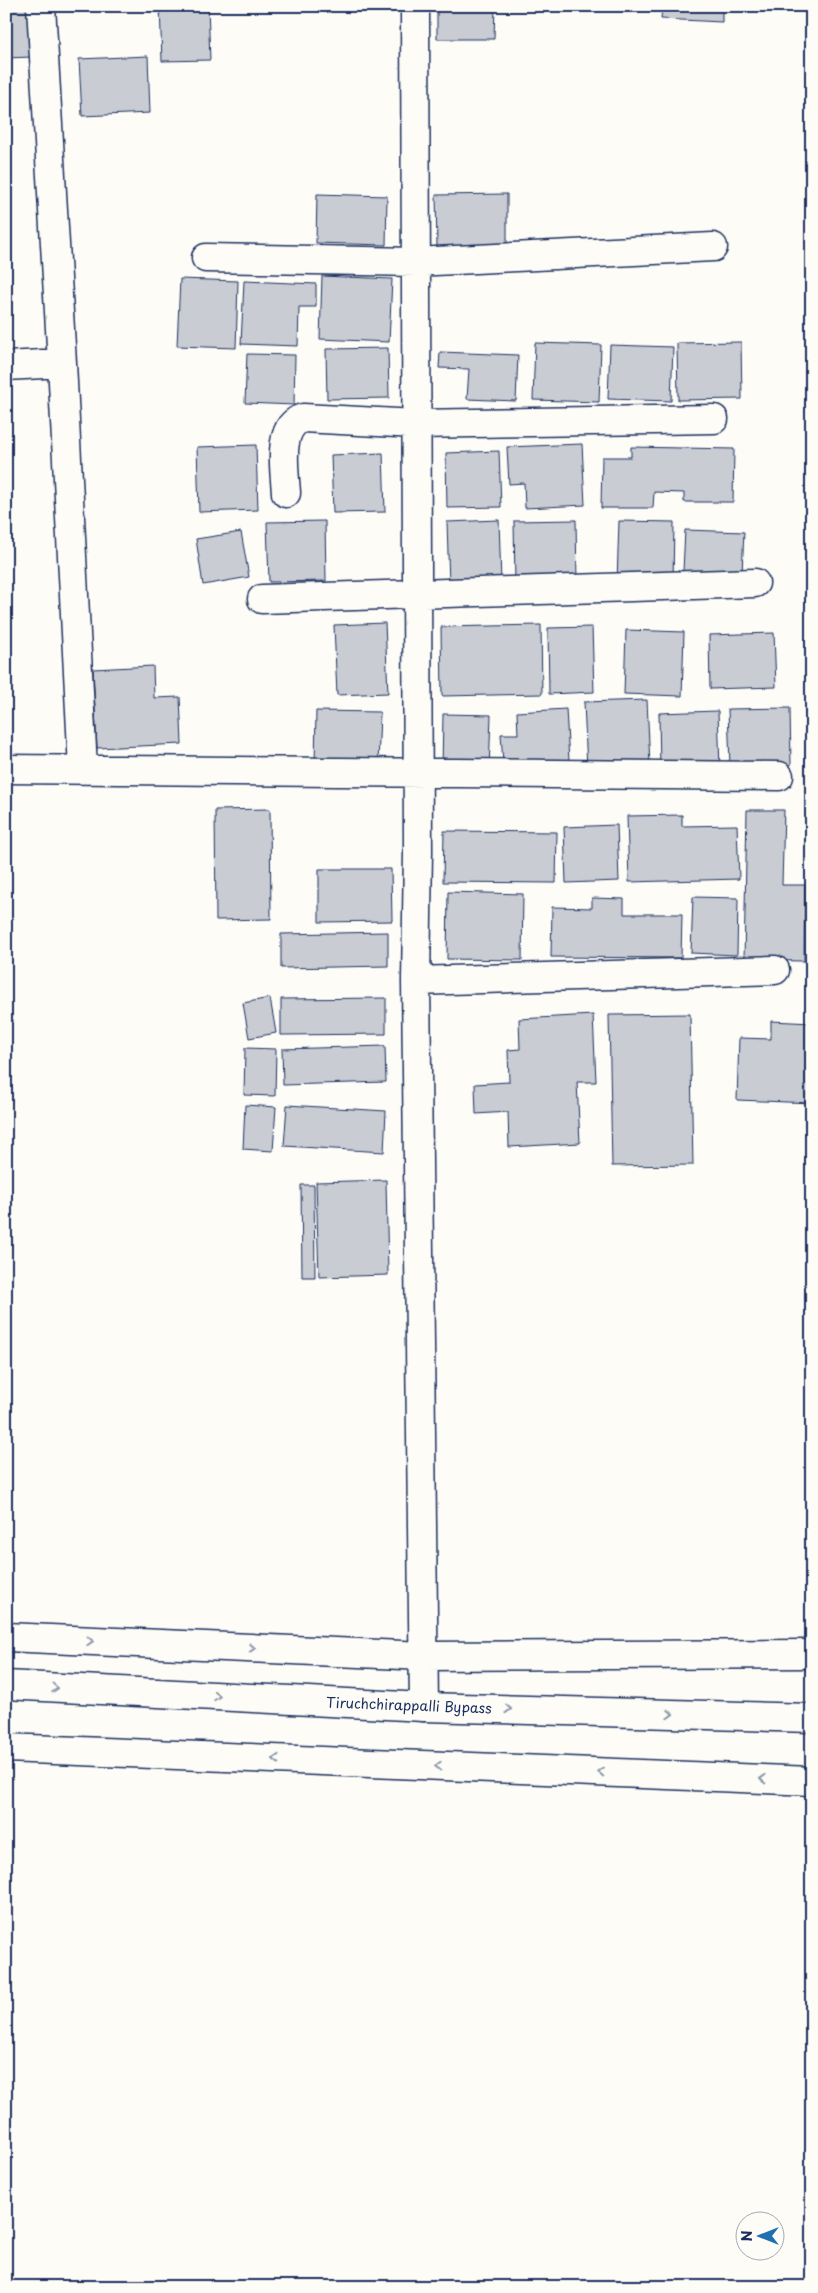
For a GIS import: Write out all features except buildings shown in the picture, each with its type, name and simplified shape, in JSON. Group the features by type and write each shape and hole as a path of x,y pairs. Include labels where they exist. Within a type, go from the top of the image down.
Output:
{"main road":[{"path":"41,6 83,769"},
{"path":"415,6 418,774 416,981 424,1707"},
{"path":"206,258 415,262 713,247"},
{"path":"6,366 62,363"},
{"path":"286,493 285,445 289,430 298,420 303,418 416,424 714,419"},
{"path":"262,598 755,583"},
{"path":"6,769 779,776"},
{"path":"416,981 775,970"},
{"path":"6,1637 424,1656 812,1654"},
{"name":"Tiruchchirappalli Bypass","path":"6,1685 424,1707 812,1718"},
{"path":"6,1748 812,1781"}]}
